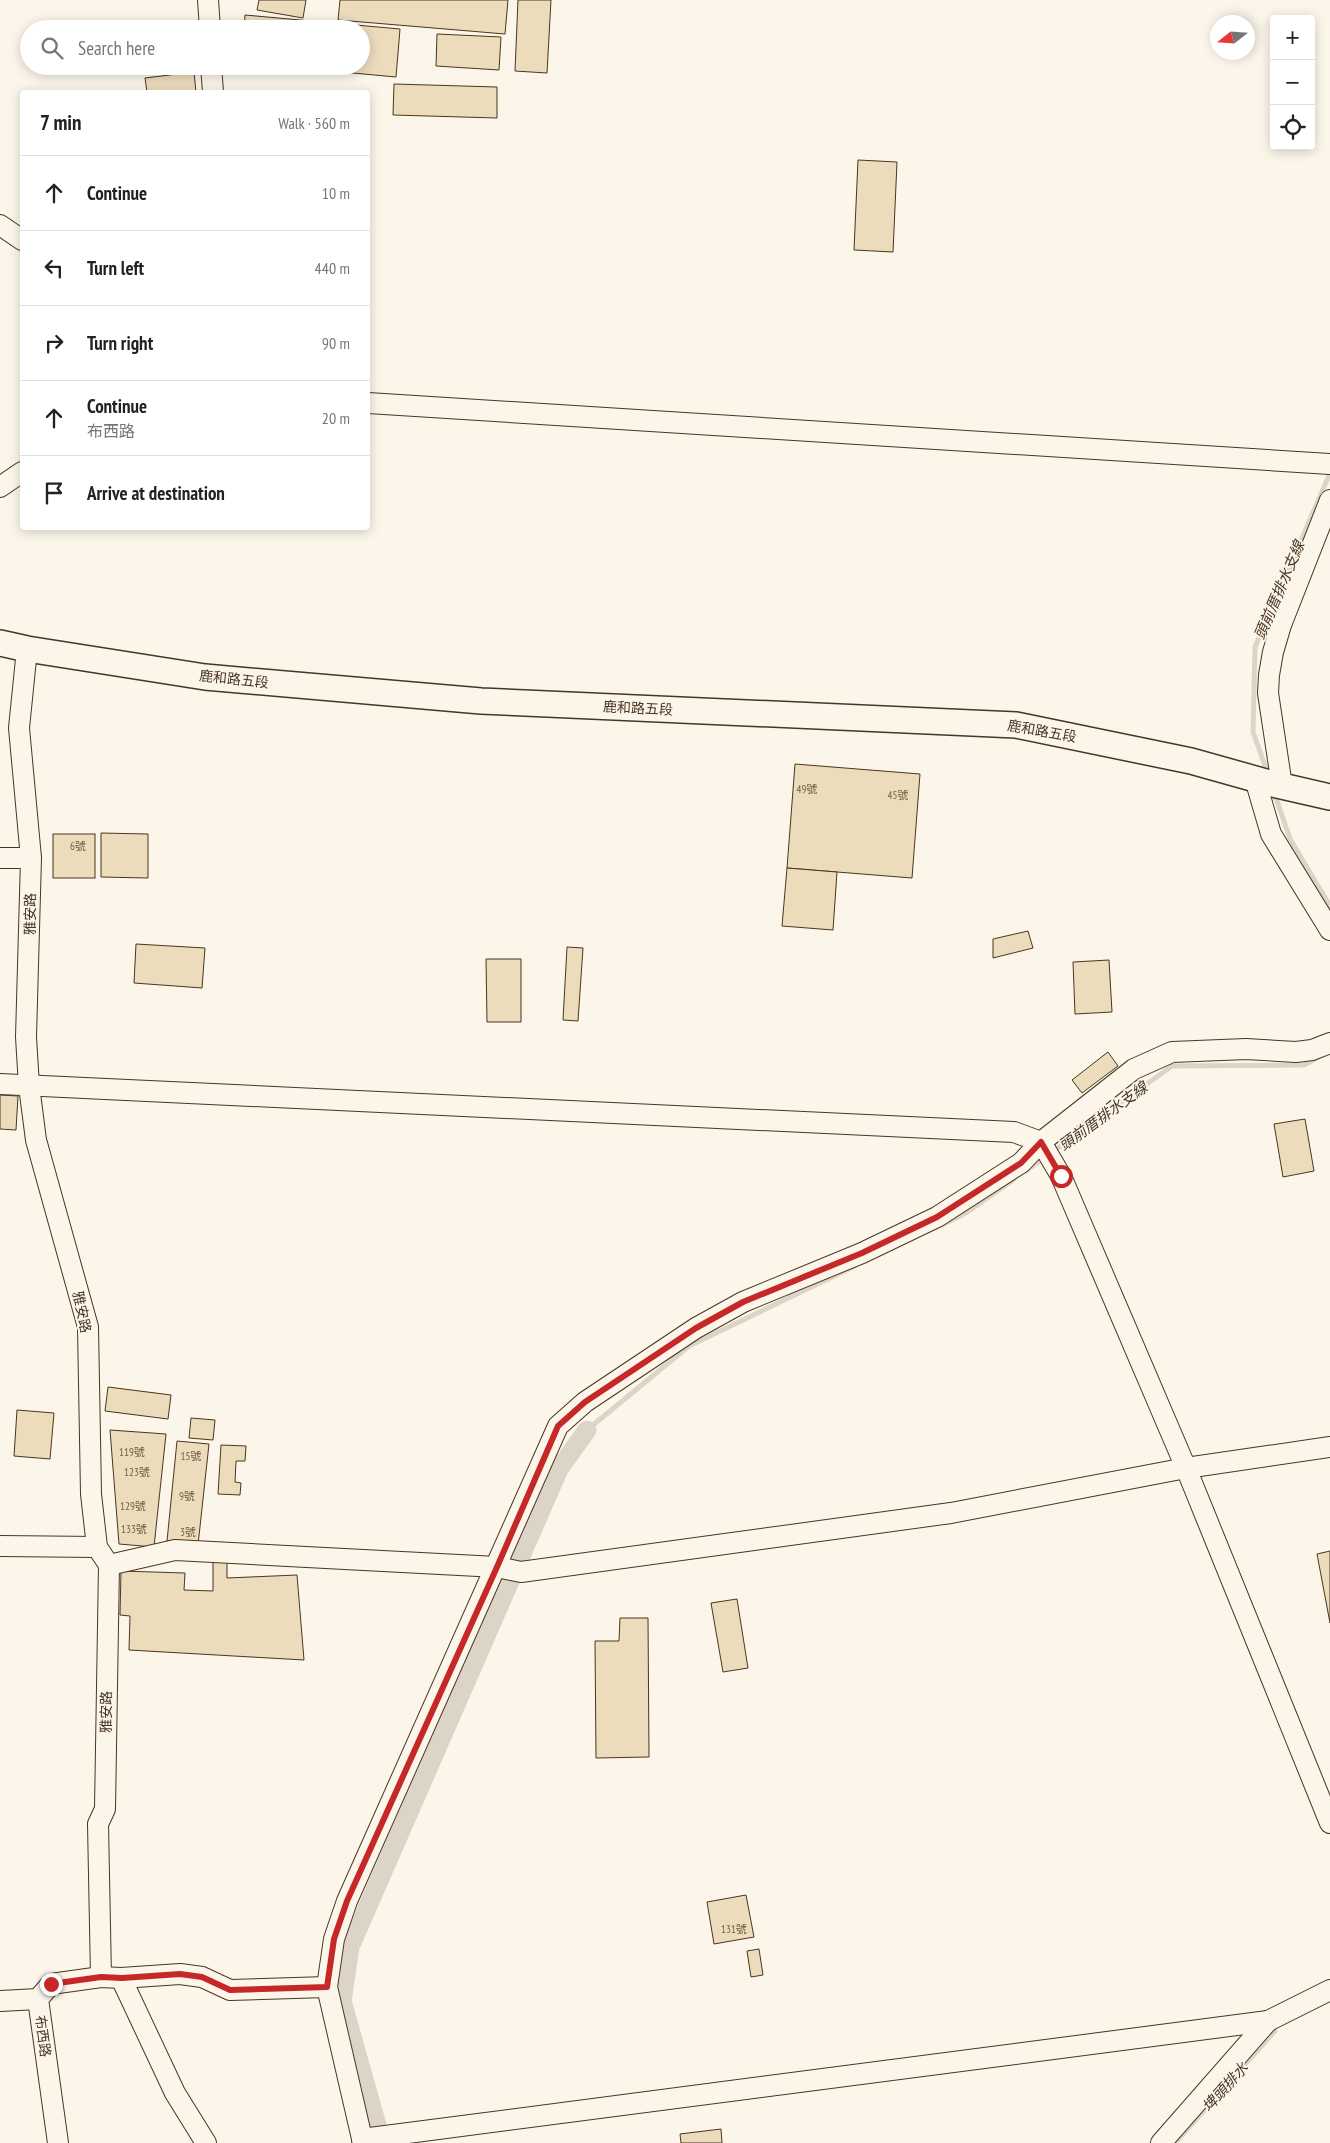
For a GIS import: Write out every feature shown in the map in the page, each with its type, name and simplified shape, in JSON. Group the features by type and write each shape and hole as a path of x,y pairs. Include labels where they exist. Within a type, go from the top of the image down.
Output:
{"main road":[{"name":"鹿和路五段","path":"0,643 27,649 205,677 480,701 1016,725 1191,761 1267,783 1330,797"}],"street":[{"path":"208,0 209,20"},
{"path":"212,75 213,90"},
{"path":"0,225 20,239"},
{"path":"370,403 1330,464"},
{"path":"0,487 20,473"},
{"path":"1330,500 1272,652 1268,676 1270,708 1267,783 1271,834 1330,930"},
{"name":"雅安路","path":"27,649 19,728 31,858 26,1037 29,1086 36,1140 88,1327 91,1494 97,1548 108,1564 104,1808 98,1824 101,1977"},
{"path":"0,858 31,858"},
{"path":"1330,1042 1312,1050 1296,1052 1246,1049 1172,1052 1134,1069 1041,1142 1021,1163 937,1217 862,1253 743,1302 696,1328 585,1402 558,1426 347,1901 334,1939 327,1987 362,2141 391,2135 1268,2021 1330,1990"},
{"path":"0,1084 1014,1132 1041,1142 1061,1176 1186,1468 1330,1823"},
{"path":"108,1564 175,1550 497,1567 521,1572 952,1513 1186,1468 1330,1447"},
{"path":"0,1546 97,1548"},
{"name":"布西路","path":"58,2143 38,1999 51,1984 101,1977 122,1978 180,1974 202,1977 230,1990 327,1987"},
{"path":"122,1978 175,2092 206,2143"},
{"path":"0,2001 38,1999"},
{"path":"1161,2143 1268,2021"}],"building":[{"path":"259,0 306,0 303,18 257,10"},
{"path":"340,0 508,0 505,34 370,23 370,20 338,20"},
{"path":"518,0 551,0 547,73 515,71"},
{"path":"245,15 300,20 245,20"},
{"path":"370,26 400,29 396,77 370,75"},
{"path":"437,34 501,37 499,70 436,66"},
{"path":"170,75 194,75 196,90 147,90 145,78"},
{"path":"394,84 497,87 497,118 393,115"},
{"path":"858,160 897,162 893,252 854,250"},
{"path":"795,764 920,774 912,878 787,868"},
{"path":"101,833 148,834 148,878 101,877"},
{"path":"53,834 95,834 95,878 53,878"},
{"path":"787,868 837,872 833,930 782,926"},
{"path":"1028,931 1033,948 993,958 993,939"},
{"path":"136,944 205,948 202,988 134,983"},
{"path":"567,947 583,948 578,1021 563,1020"},
{"path":"486,959 521,959 521,1022 487,1022"},
{"path":"1109,960 1112,1012 1075,1014 1073,962"},
{"path":"1108,1052 1118,1066 1082,1093 1072,1080"},
{"path":"0,1095 18,1096 16,1130 0,1129"},
{"path":"1305,1119 1314,1171 1283,1177 1274,1124"},
{"path":"108,1387 171,1395 168,1419 105,1411"},
{"path":"17,1410 54,1413 50,1459 14,1456"},
{"path":"191,1418 215,1420 213,1440 189,1438"},
{"path":"110,1430 166,1434 154,1547 119,1544"},
{"path":"177,1441 209,1444 198,1545 167,1541"},
{"path":"221,1445 246,1446 245,1461 236,1461 235,1482 241,1483 240,1495 218,1494"},
{"path":"1330,1551 1330,1623 1317,1554"},
{"path":"213,1561 227,1562 227,1578 297,1575 304,1660 129,1650 130,1616 120,1615 121,1571 185,1573 184,1590 213,1591"},
{"path":"737,1599 748,1668 723,1672 711,1603"},
{"path":"620,1618 648,1618 649,1757 596,1758 595,1641 619,1641"},
{"path":"746,1895 754,1937 714,1944 707,1902"},
{"path":"759,1949 763,1975 751,1977 747,1951"},
{"path":"721,2129 722,2143 681,2143 680,2134"}],"waterway":[{"name":"頭前厝排水支線","path":"1268,774 1253,732 1255,647 1330,473"},
{"name":"頭前厝排水支線","path":"1274,792 1290,839 1330,906"},
{"name":"頭前厝排水支線","path":"1052,1152 1172,1066 1304,1065 1319,1057"},
{"name":"頭前厝排水支線","path":"1026,1171 1045,1157"},
{"name":"頭前厝排水支線","path":"942,1225 966,1213 1013,1180"},
{"name":"頭前厝排水支線","path":"587,1430 689,1346 855,1266"},
{"path":"382,2143 342,2001 350,1947 559,1469 587,1430"},
{"name":"埤頭排水","path":"1175,2143 1275,2031"}],"route":[{"path":"51,1984 101,1977 122,1978 180,1974 202,1977 230,1990 327,1987 334,1939 347,1901 558,1426 585,1402 696,1328 743,1302 862,1253 937,1217 1021,1163 1041,1142 1061,1176"}]}
